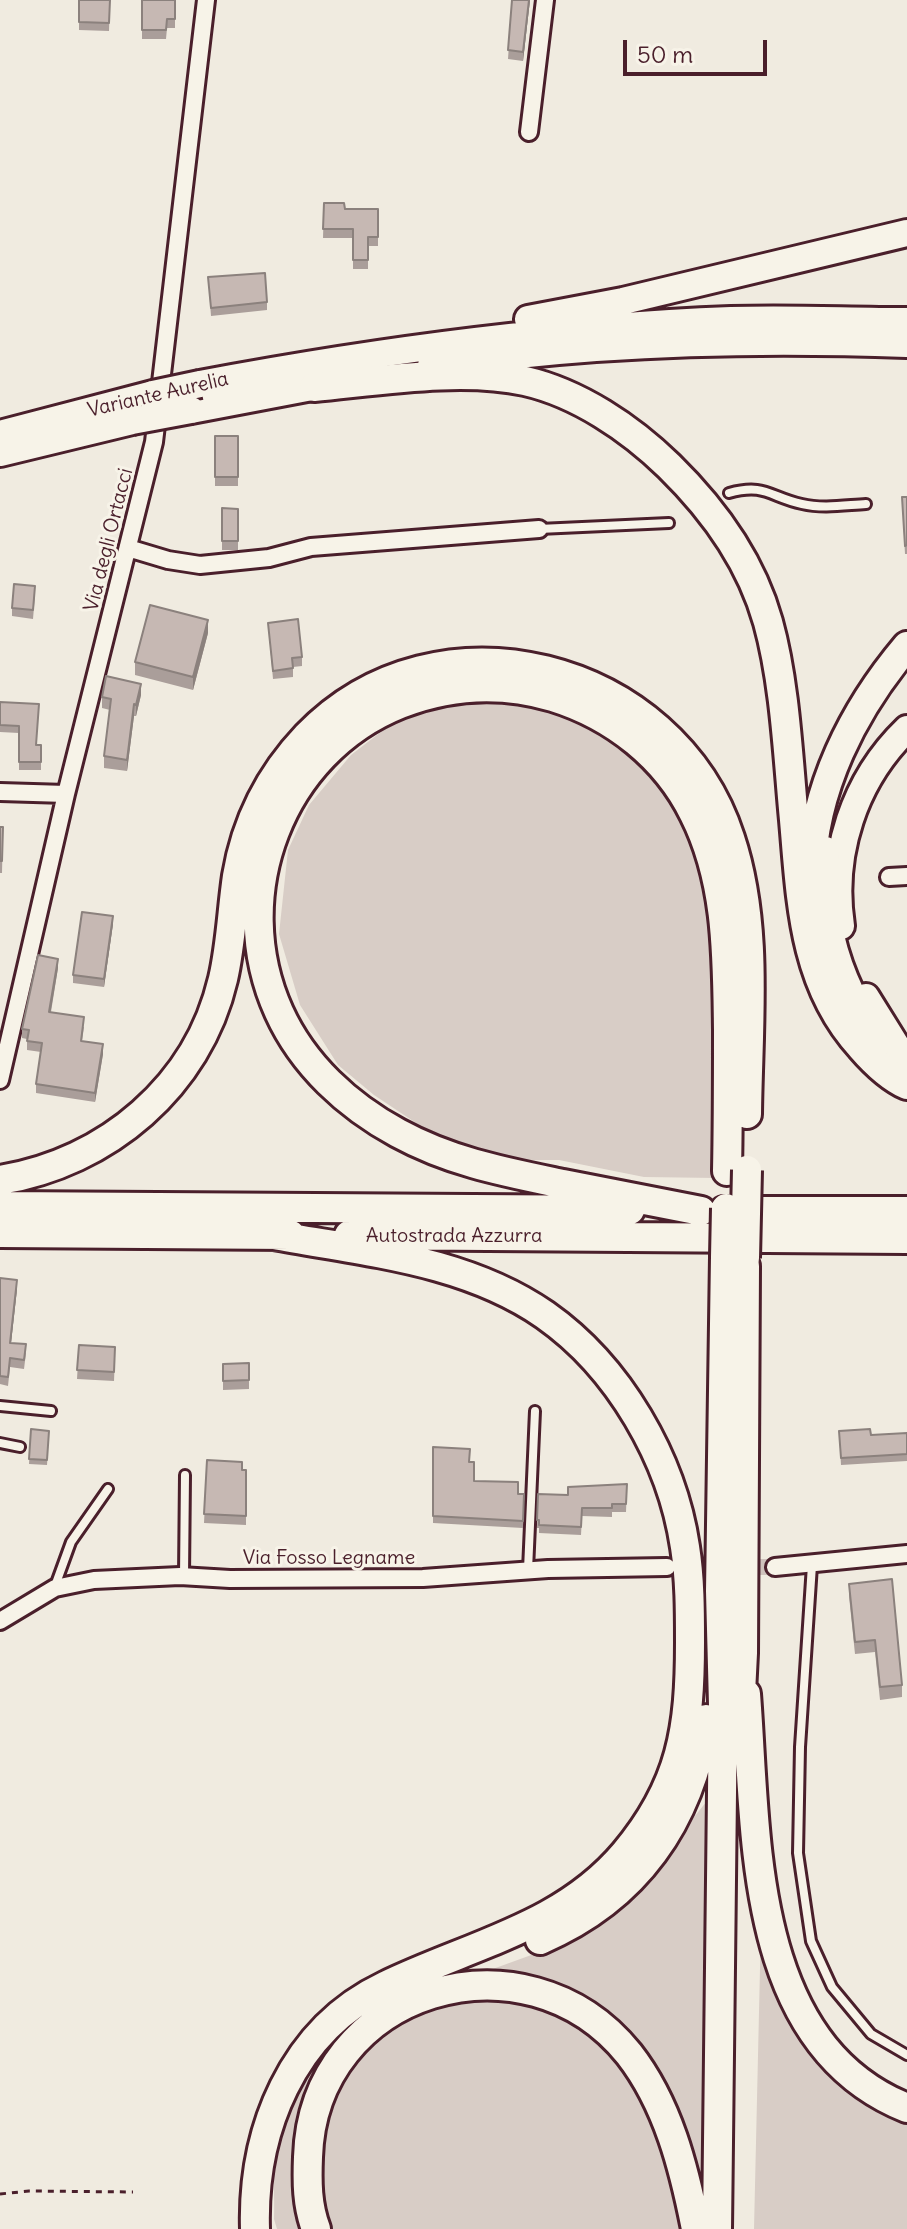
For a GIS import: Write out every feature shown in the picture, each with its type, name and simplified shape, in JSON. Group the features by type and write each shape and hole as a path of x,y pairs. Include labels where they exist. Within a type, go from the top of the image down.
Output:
{"highway":[{"path":"315,374 354,350 623,301 907,233"},
{"path":"315,374 501,337 747,320 907,321"},
{"path":"315,374 594,347 751,340 907,344"},
{"path":"315,374 411,378 486,376 526,381 566,394 628,431 656,453 700,498 725,531 759,595 776,653 804,925 820,981 837,1015 856,1041 889,1075 907,1085"},
{"name":"Variante Aurelia","path":"0,434 200,384 315,374"},
{"name":"Variante Aurelia","path":"0,453 191,410 315,374"},
{"path":"907,646 888,668 846,735 830,775 849,821 840,857 838,886 841,927 852,968 862,990 907,1063"},
{"path":"0,1180 44,1170 107,1142 146,1111 187,1062 209,1023 221,990 237,877 246,837 268,786 292,752 331,714 381,684 420,670 482,663 528,666 557,672 636,709 672,740 712,794 730,835 739,869 748,934 720,1591 699,1757 684,1802 650,1858 608,1900 562,1931 516,1949 418,1972"},
{"path":"907,670 862,734 847,764 839,801 827,832 823,867 826,912 841,972 876,1044 907,1076"},
{"path":"701,1211 505,1174 442,1155 375,1120 342,1095 315,1068 288,1029 269,985 260,941 259,900 265,860 282,812 323,754 360,725 396,706 437,692 496,687 541,694 581,707 613,725 652,755 675,783 694,814 708,846 722,902 737,1171"},
{"path":"839,801 880,762 907,729"},
{"name":"Autostrada Azzurra","path":"0,1206 907,1211"},
{"name":"Autostrada Azzurra","path":"0,1233 907,1239"},
{"path":"255,2229 266,2130 283,2085 295,2064 333,2021 356,2002 382,1987 527,1928 551,1916 596,1884 628,1850 671,1779 687,1725 690,1671 685,1544 666,1477 635,1413 598,1364 571,1335 545,1315 487,1282 417,1262 274,1235"},
{"path":"735,1257 743,1653 752,1808 761,1885 772,1937 784,1973 809,2023 831,2055 859,2081 907,2108"},
{"path":"717,2229 723,1705 720,1591"},
{"path":"732,2229 736,1777 743,1653"},
{"path":"316,2229 307,2192 309,2137 314,2110 336,2063 365,2032 399,2007 440,1990 479,1984 532,1992 556,2000 596,2022 630,2056 661,2108 674,2142 686,2177 696,2229"},
{"path":"258,2187 268,2229"}],"street":[{"name":"Via degli Ortacci","path":"0,1080 66,794 154,442 206,0"},
{"path":"529,132 545,0"},
{"path":"128,548 168,560 200,565 269,558 311,547 539,529"},
{"path":"0,792 66,794"},
{"path":"889,877 907,876"},
{"path":"775,1567 907,1554"},
{"name":"Via Fosso Legname","path":"0,1621 55,1588 94,1580 184,1576 230,1579 423,1578 528,1570 667,1567"}],"lane":[{"path":"729,493 749,487 801,504 866,504"},
{"path":"539,529 669,523"},
{"path":"0,1406 51,1411"},
{"path":"528,1570 535,1411"},
{"path":"0,1443 20,1447"},
{"path":"184,1576 185,1475"},
{"path":"55,1588 71,1542 108,1489"},
{"path":"812,1565 800,1747 798,1853 811,1941 832,1987 871,2034 907,2055"}],"path":[{"path":"0,2194 29,2191 133,2192"}],"shaded area":[{"path":"447,701 529,701 597,726 651,772 674,802 694,842 707,888 715,944 716,1178 644,1177 559,1160 518,1160 486,1154 425,1129 374,1095 338,1065 300,1005 279,934 288,850 309,805 351,755 395,721"},
{"path":"707,1801 703,2194 699,2198 638,2052 479,1974 545,1950 638,1891 655,1873"},
{"path":"761,1925 791,2006 907,2115 907,2229 754,2229"},
{"path":"470,1997 531,1999 599,2032 657,2120 687,2229 329,2229 321,2199 319,2167 323,2135 332,2104 346,2076 365,2050 388,2029 416,2013"},
{"path":"356,2023 315,2080 299,2124 295,2159 303,2229 277,2229 274,2219 274,2176 281,2132 296,2097 317,2065"}],"building":[{"path":"79,0 110,0 109,23 79,22"},
{"path":"142,0 175,0 175,19 167,19 166,30 142,30"},
{"path":"512,0 529,0 523,52 508,50"},
{"path":"324,203 344,203 345,209 378,209 378,237 368,237 368,260 353,260 353,229 323,229"},
{"path":"265,273 267,302 211,308 208,277"},
{"path":"215,436 238,436 238,477 215,477"},
{"path":"902,497 907,497 905,546"},
{"path":"222,508 238,509 238,541 222,541"},
{"path":"14,584 35,586 33,610 12,608"},
{"path":"150,605 208,620 193,677 135,662"},
{"path":"298,619 302,657 292,658 293,668 273,671 268,623"},
{"path":"106,676 141,684 134,704 127,760 104,756 111,699 102,697"},
{"path":"0,702 39,704 36,745 41,745 41,762 19,762 19,726 0,725"},
{"path":"0,827 3,827 2,861 0,861"},
{"path":"82,912 113,916 104,979 73,975"},
{"path":"38,955 58,959 49,1012 84,1017 81,1041 103,1044 95,1093 36,1084 42,1043 27,1041 29,1030 22,1029"},
{"path":"0,1278 17,1280 10,1343 26,1344 24,1360 10,1358 8,1377 0,1376"},
{"path":"79,1345 115,1347 114,1372 77,1370"},
{"path":"249,1363 249,1380 223,1381 223,1364"},
{"path":"31,1429 49,1431 47,1460 29,1459"},
{"path":"870,1429 871,1435 907,1433 907,1454 841,1458 839,1431"},
{"path":"433,1447 470,1449 469,1462 474,1462 474,1481 518,1482 518,1494 524,1494 523,1521 433,1516"},
{"path":"207,1460 242,1462 242,1470 246,1470 246,1516 204,1514"},
{"path":"627,1484 626,1504 612,1504 612,1508 582,1508 581,1527 539,1525 538,1494 568,1495 568,1487"},
{"path":"892,1579 902,1685 880,1687 875,1640 855,1642 849,1584"}],"tunnel":[{"path":"681,1567 775,1567"}]}
